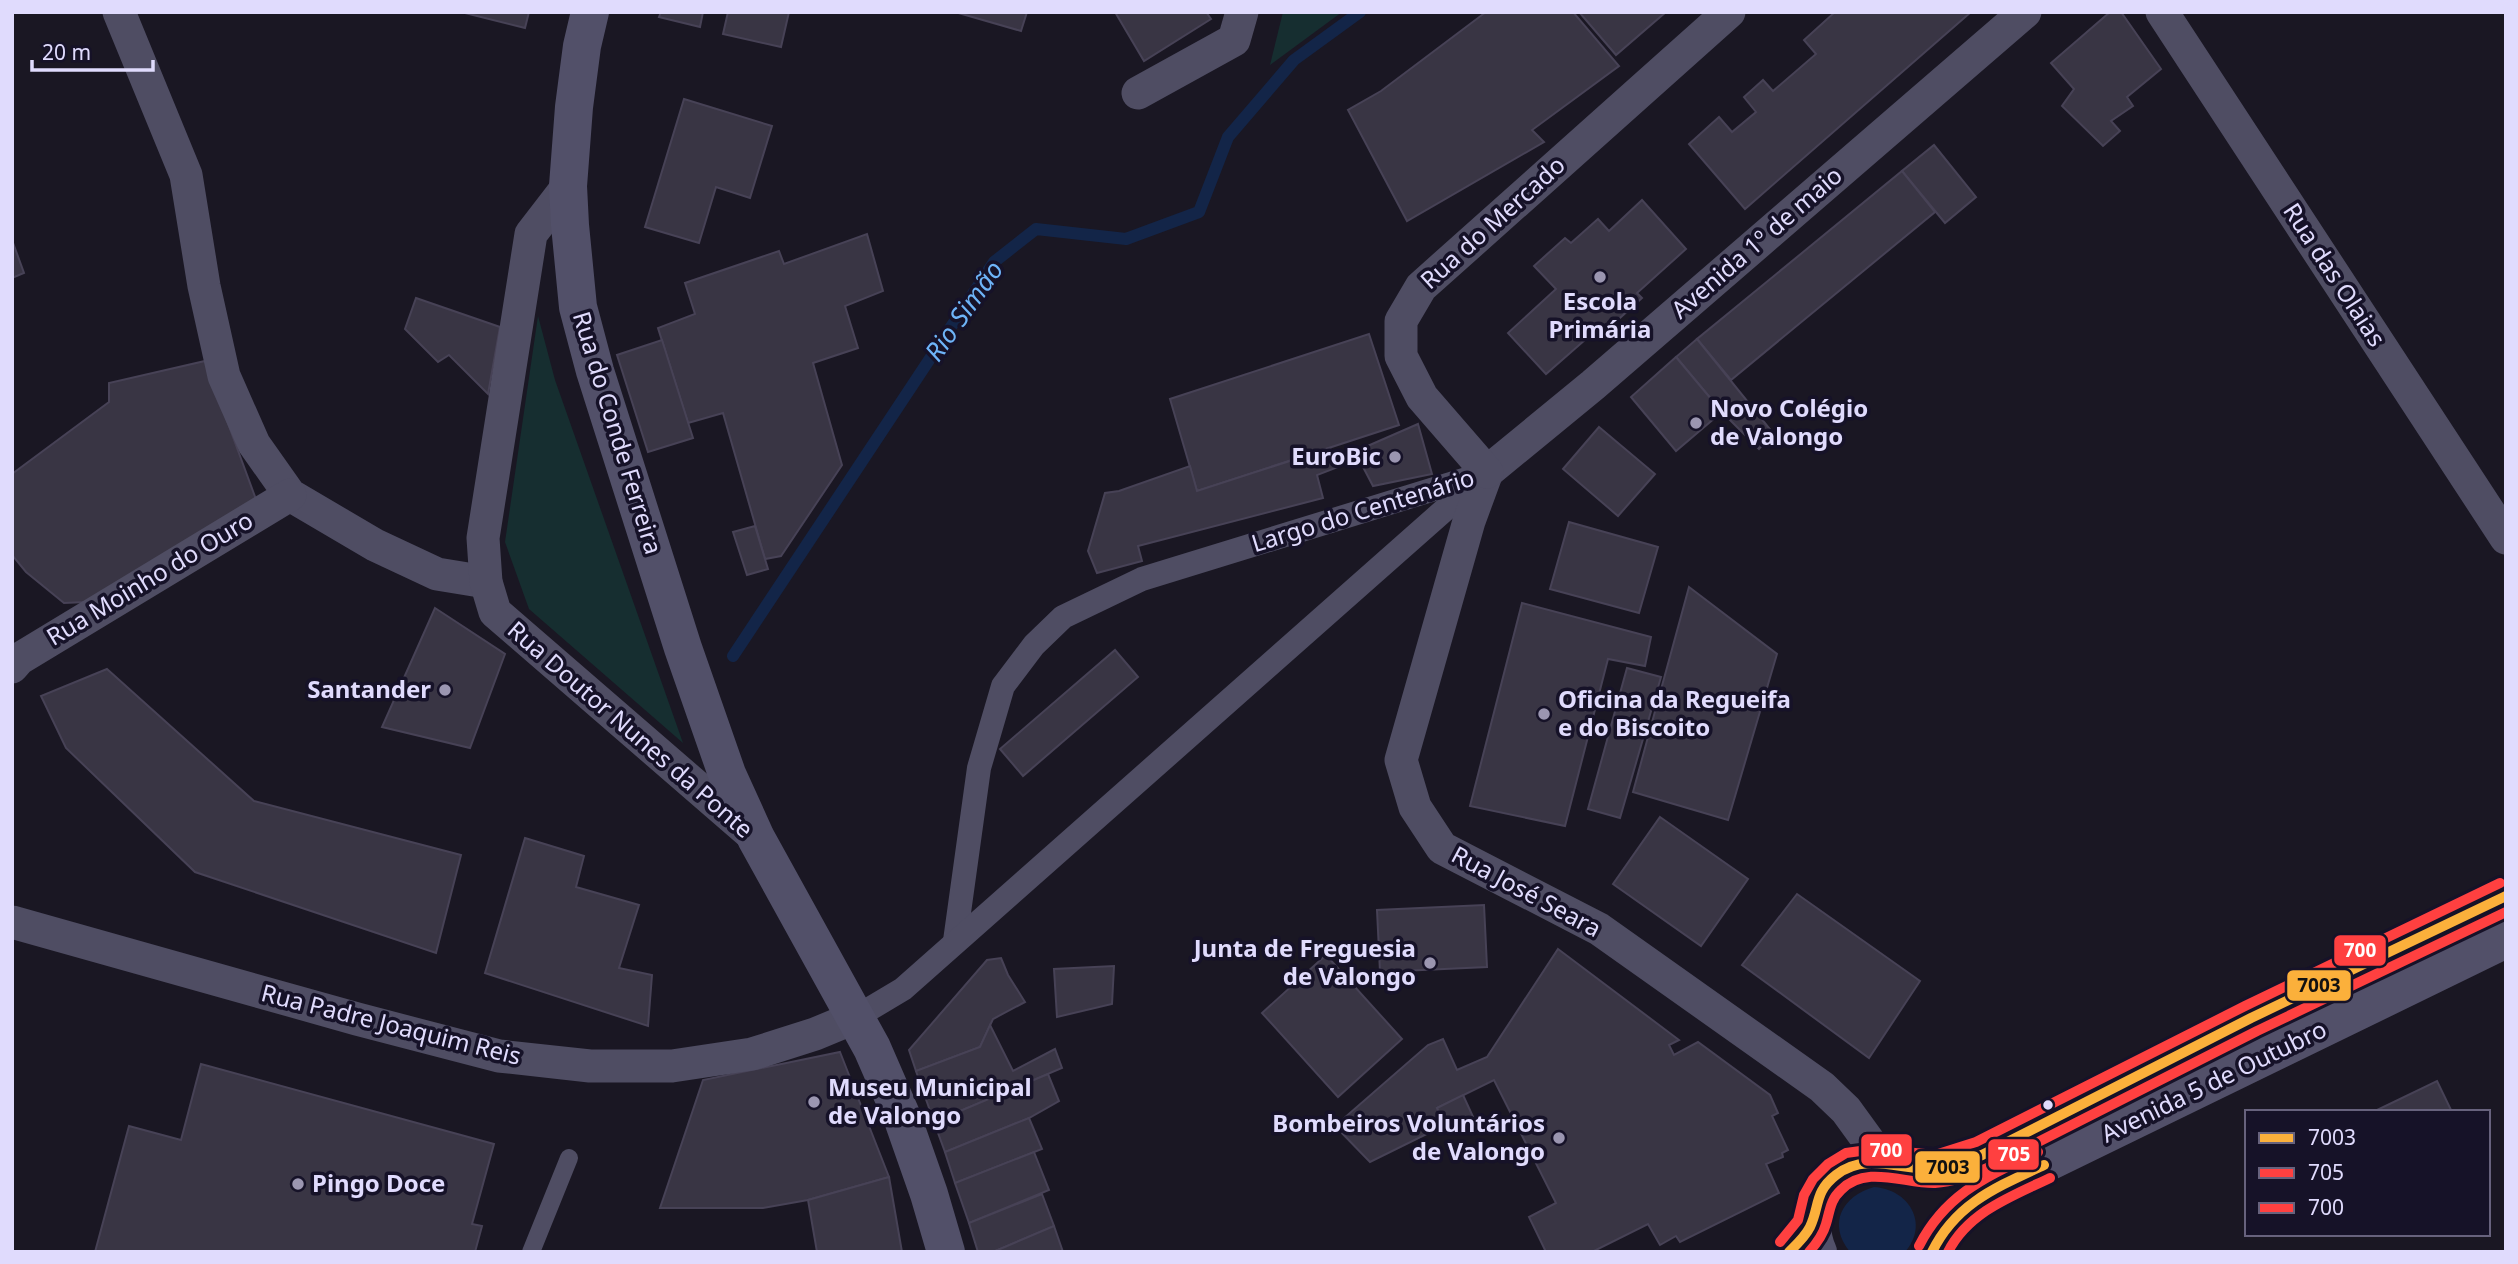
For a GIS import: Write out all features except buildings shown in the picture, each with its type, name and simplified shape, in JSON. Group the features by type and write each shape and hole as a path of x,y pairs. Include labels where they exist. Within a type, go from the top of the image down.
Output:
{"main road":[{"name":"Rua do Conde Ferreira","path":"590,12 582,46 574,107 568,186 578,307 594,371 683,648 727,774 756,838"},
{"name":"Rua Doutor Nunes da Ponte","path":"756,838 872,1048 902,1117 946,1252"},
{"name":"Avenida 5 de Outubro","path":"1806,1242 1815,1203 1825,1185 1840,1171 1861,1163 1935,1169 1958,1165 2251,1018 2506,897"},
{"name":"Avenida 5 de Outubro","path":"1934,1247 1947,1224 1969,1205 1997,1187 2506,939"},
{"name":"Avenida 5 de Outubro","path":"1893,1165 1920,1180 1933,1199 1939,1221 1934,1247"}],"street":[{"path":"118,12 186,175 204,286 224,376 254,444 290,495 375,545 438,574 486,582"},
{"path":"1138,93 1234,40 1242,12"},
{"name":"Rua do Mercado","path":"1487,472 1422,397 1402,356 1401,321 1421,287 1729,12"},
{"name":"Avenida 1º de maio","path":"1487,472 1593,385 2025,12"},
{"name":"Rua das Olaias","path":"2162,12 2506,538"},
{"name":"Rua Doutor Nunes da Ponte","path":"568,186 531,234 483,538 486,582 495,612 756,838"},
{"name":"Largo do Centenário","path":"856,1017 903,989 1487,472"},
{"name":"Largo do Centenário","path":"956,941 979,768 1003,686 1034,645 1063,617 1142,579 1487,472"},
{"name":"Rua José Seara","path":"1487,472 1469,521 1401,760 1415,807 1442,848 1599,929 1822,1087 1846,1110 1893,1165"},
{"name":"Rua Moinho do Ouro","path":"14,661 290,495"},
{"name":"Rua Padre Joaquim Reis","path":"12,922 499,1056 590,1066 672,1066 752,1054 816,1034 856,1017"}],"lane":[{"path":"531,1252 569,1158"}],"green space":[{"path":"1283,12 1342,12 1270,65"},
{"path":"538,316 555,380 683,743 529,609 505,542"}],"water":[{"path":"1874,1187 1897,1194 1912,1209 1915,1230 1905,1252 1850,1252 1843,1242 1839,1222 1841,1212 1854,1197"}],"waterway":[{"name":"Rio Simão","path":"733,656 994,262 1036,229 1126,239 1199,212 1228,137 1294,60 1360,12"}],"transit line":[{"name":"700","path":"1780,1242 1798,1220 1804,1195 1813,1179 1828,1164 1846,1153 1875,1149 1935,1155 1976,1142 2245,1006 2500,883"},
{"name":"7003","path":"1789,1252 1810,1227 1824,1187 1848,1168 1872,1163 1936,1169 1954,1166 1982,1155 2251,1018 2506,896"},
{"name":"705","path":"1809,1252 1823,1232 1835,1198 1851,1182 1862,1178 1886,1177 1935,1183 1961,1178 1987,1168 2257,1031 2506,912"},
{"name":"700","path":"1919,1246 1942,1212 1955,1199 1985,1178 2038,1152"},
{"name":"7003","path":"1932,1252 1953,1221 1979,1198 2044,1165"},
{"name":"705","path":"1948,1252 1967,1226 1979,1216 2006,1199 2050,1178"}],"place":[{"name":"Escola Primária","path":"1600,277"},
{"name":"Novo Colégio de Valongo","path":"1696,423"},
{"name":"EuroBic","path":"1395,457"},
{"name":"Santander","path":"445,690"},
{"name":"Oficina da Regueifa e do Biscoito","path":"1544,714"},
{"name":"Junta de Freguesia de Valongo","path":"1430,963"},
{"name":"Museu Municipal de Valongo","path":"814,1102"},
{"name":"Bombeiros Voluntários de Valongo","path":"1559,1138"},
{"name":"Pingo Doce","path":"298,1184"}]}
